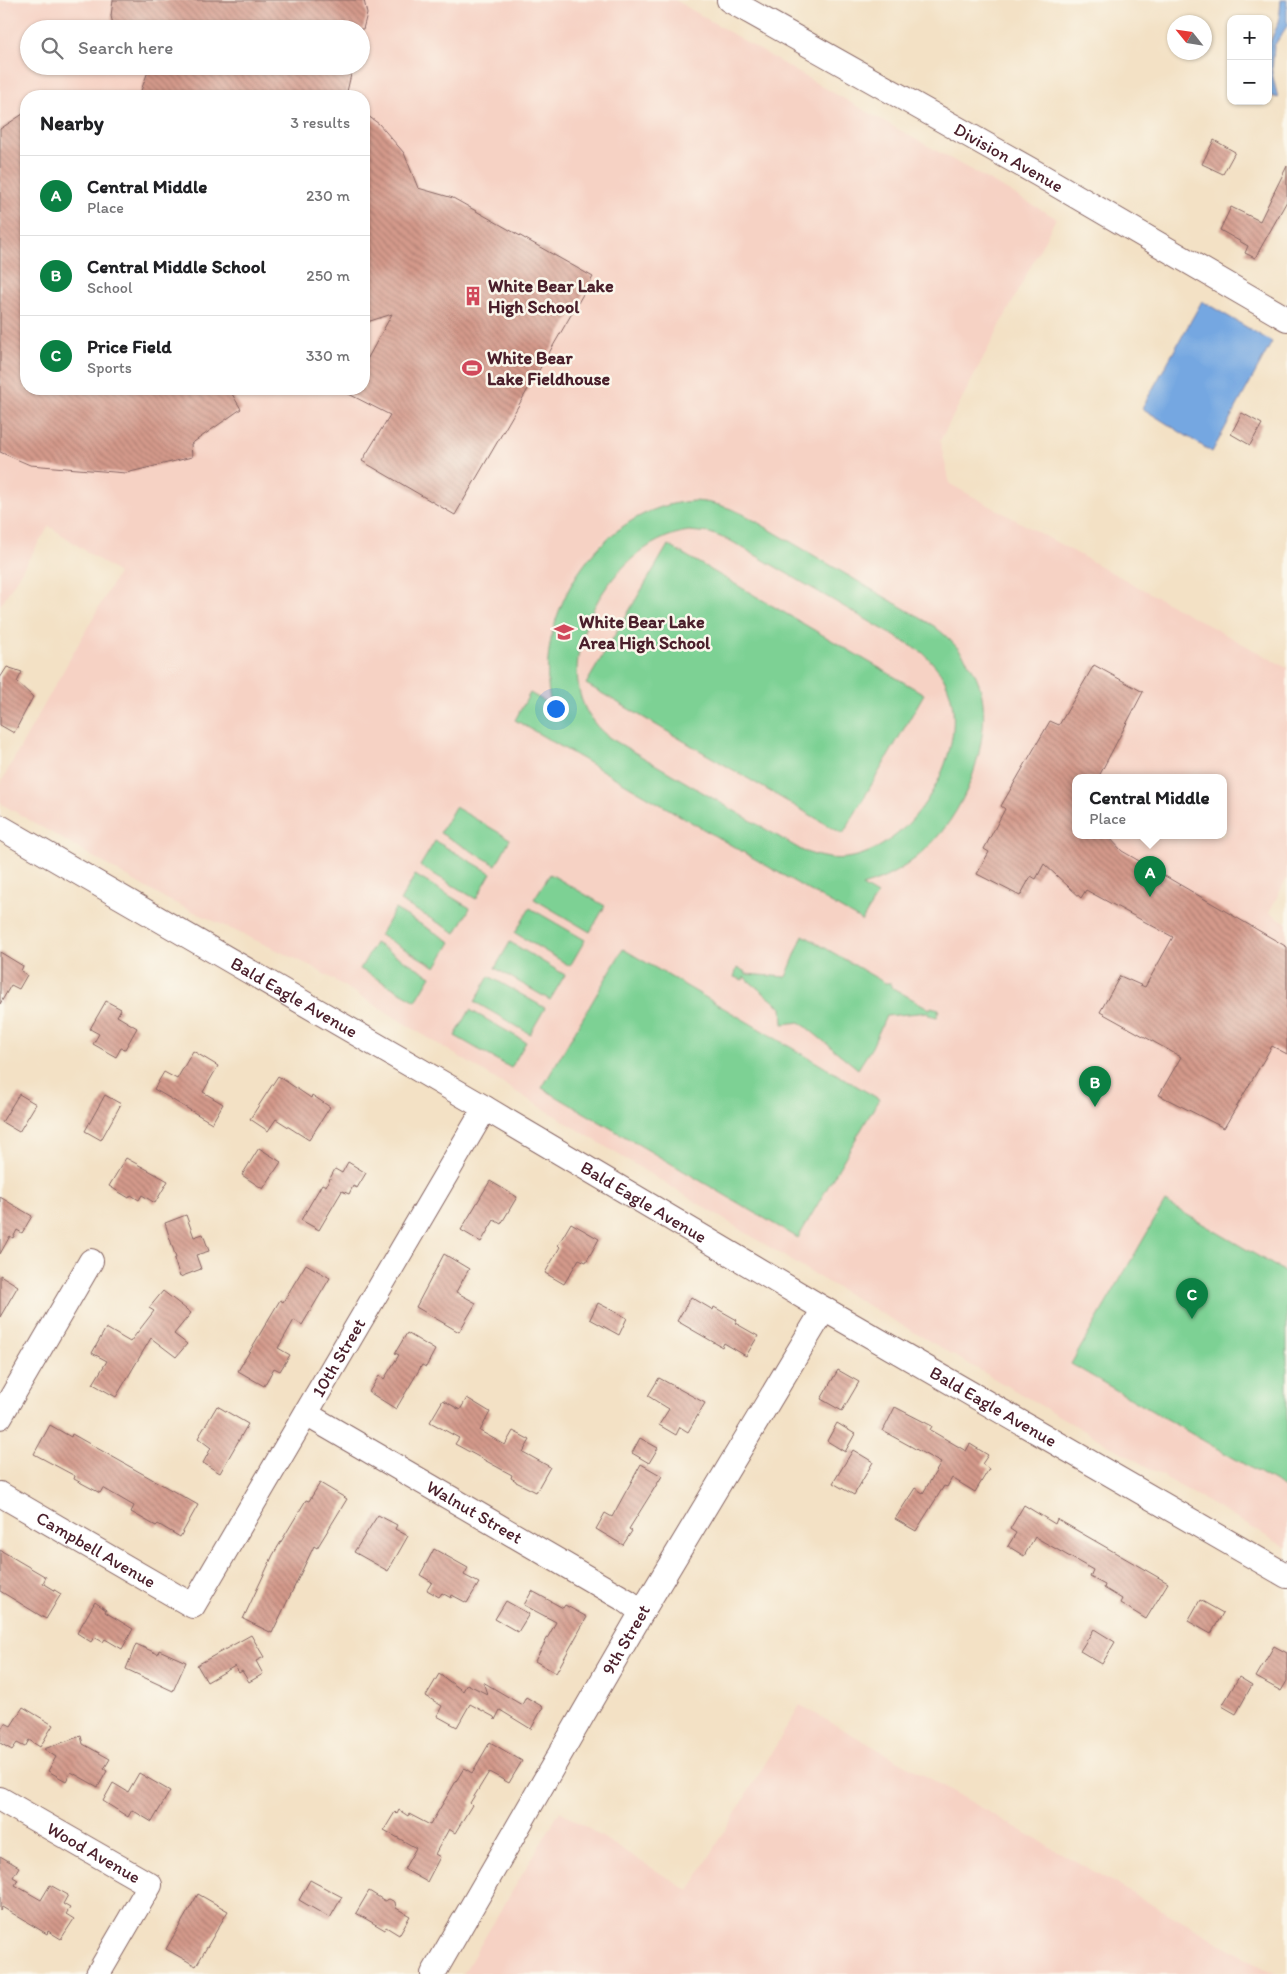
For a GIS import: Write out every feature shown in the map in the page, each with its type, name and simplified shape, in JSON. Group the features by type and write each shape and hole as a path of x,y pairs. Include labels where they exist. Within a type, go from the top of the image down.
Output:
{"street":[{"name":"Division Avenue","path":"729,0 1038,174 1287,319"},
{"name":"Bald Eagle Avenue","path":"0,827 485,1108 824,1309 1287,1576"},
{"name":"10th Street","path":"193,1606 485,1108"},
{"path":"0,1417 91,1261"},
{"name":"9th Street","path":"433,1974 642,1612 824,1309"},
{"name":"Walnut Street","path":"306,1414 627,1601 642,1612"},
{"name":"Campbell Avenue","path":"0,1494 193,1606"},
{"name":"Wood Avenue","path":"0,1799 150,1884 98,1974"}],"shaded area":[{"name":"White Bear Lake Area High School","path":"0,0 675,0 816,83 1056,218 940,441 950,484 1287,668 1287,878 1269,912 1287,923 1287,1548 810,1272 311,966 162,897 0,803 0,784 118,573 49,526 0,606"},
{"path":"800,1705 1275,1974 463,1974 560,1811 689,1891"}],"green space":[{"path":"694,501 708,502 745,515 934,626 959,649 977,678 984,710 983,726 976,766 967,789 956,811 926,849 907,865 885,877 862,886 877,895 862,921 515,720 530,693 551,705 548,671 552,636 562,603 579,572 602,544 629,522 660,508","holes":["689,531 710,533 731,541 922,652 945,680 953,710 952,736 945,764 933,790 917,814 898,834 876,849 839,859 821,857 803,851 610,738 588,713 578,683 579,650 590,617 607,586 631,560 659,540"]},
{"path":"668,545 924,694 843,834 586,684"},
{"path":"455,807 510,839 496,865 440,833"},
{"path":"435,841 491,873 476,899 420,866"},
{"path":"550,874 605,906 590,932 534,899"},
{"path":"415,875 470,908 456,933 400,901"},
{"path":"530,908 585,940 570,966 515,933"},
{"path":"395,909 451,942 436,967 380,935"},
{"path":"803,935 885,983 891,983 891,987 930,1009 931,1007 939,1009 937,1017 929,1015 929,1012 886,1016 872,1047 858,1069 800,1022 783,1024 782,1008 744,977 743,980 734,977 737,968 746,972 745,974 786,977"},
{"path":"510,942 565,975 550,1000 495,968"},
{"path":"375,943 431,976 416,1001 360,969"},
{"path":"623,949 879,1099 798,1238 542,1088"},
{"path":"489,976 545,1008 530,1034 475,1002"},
{"path":"470,1010 526,1042 511,1068 455,1036"},
{"path":"1165,1202 1287,1273 1287,1489 1071,1364"}],"water":[{"path":"1281,0 1287,0 1287,26 1274,46 1272,73 1272,37 1279,22"},
{"path":"1272,73 1278,98 1272,96"},
{"path":"1202,301 1272,342 1212,452 1142,408"}],"building":[{"path":"113,0 364,0 367,14 365,20 112,20"},
{"path":"147,75 351,75 347,90 141,90"},
{"path":"20,116 20,395 233,395 241,409 191,444 192,457 126,473 30,465 0,452 0,129"},
{"name":"White Bear Lake High School","path":"370,117 379,124 404,153 418,188 453,198 593,277 455,515 362,461 390,415 351,395 370,395 370,354 392,314 370,321"},
{"path":"1214,140 1235,152 1223,174 1202,164"},
{"path":"1287,166 1287,201 1255,258 1245,253 1248,246 1220,230 1231,207 1260,221"},
{"path":"1242,413 1262,424 1250,445 1231,434"},
{"path":"1094,665 1143,692 1100,774 1072,774 1072,839 1111,839 1122,851 1287,947 1287,1054 1272,1046 1224,1128 1159,1095 1181,1057 1100,1012 1120,976 1145,987 1173,937 1086,890 1081,898 1044,864 1036,879 1031,876 1020,896 977,874 989,852 984,849 1005,809 1001,806 1050,721 1059,725"},
{"path":"7,667 22,672 17,682 33,697 14,733 0,725 0,678"},
{"path":"0,952 23,966 21,971 27,975 19,989 11,985 0,1004"},
{"path":"106,1001 121,1009 117,1016 137,1028 125,1049 121,1048 116,1057 93,1044 99,1034 90,1029"},
{"path":"193,1051 218,1066 203,1092 223,1104 212,1123 154,1089 164,1072 177,1079"},
{"path":"278,1076 311,1098 312,1095 330,1107 309,1140 276,1119 268,1131 250,1119"},
{"path":"19,1094 36,1104 19,1132 2,1122"},
{"path":"105,1095 121,1104 101,1140 85,1131"},
{"path":"259,1148 281,1162 263,1189 242,1175"},
{"path":"126,1158 168,1181 155,1203 142,1195 139,1200 131,1195 129,1198 109,1186"},
{"path":"348,1162 366,1173 357,1188 353,1186 349,1194 342,1191 319,1230 301,1220 322,1184 326,1186 335,1169 342,1173"},
{"path":"490,1181 517,1197 501,1224 494,1220 481,1242 461,1230"},
{"path":"0,1197 32,1216 22,1233 17,1230 13,1238 10,1236 0,1254"},
{"path":"186,1215 194,1237 203,1234 209,1251 196,1255 201,1269 180,1277 165,1223"},
{"path":"571,1223 599,1239 586,1262 579,1259 564,1284 545,1273"},
{"path":"444,1254 469,1269 456,1292 476,1303 459,1332 416,1307"},
{"path":"306,1264 330,1278 302,1325 294,1320 278,1348 290,1355 280,1371 274,1368 264,1386 238,1371 280,1300 283,1302"},
{"path":"0,1275 18,1286 0,1317"},
{"path":"163,1291 191,1313 174,1334 187,1344 176,1357 151,1338 116,1397 93,1384 107,1361 92,1353 106,1328 130,1342 154,1311 149,1308"},
{"path":"691,1297 713,1310 714,1307 737,1320 735,1323 758,1336 746,1356 724,1343 722,1347 677,1321"},
{"path":"598,1303 627,1318 619,1335 590,1319"},
{"path":"407,1333 435,1350 426,1367 422,1365 396,1409 369,1392 379,1376 384,1379 399,1355 395,1353"},
{"path":"838,1370 859,1382 842,1411 821,1399"},
{"path":"659,1378 705,1403 688,1432 680,1427 676,1435 659,1425 669,1409 648,1396"},
{"path":"467,1398 490,1412 480,1431 505,1445 513,1431 530,1440 523,1452 550,1467 536,1492 516,1482 511,1478 512,1475 455,1444 459,1438 430,1422 443,1400 460,1410"},
{"path":"217,1406 248,1424 220,1473 203,1463 211,1448 198,1438"},
{"path":"895,1407 932,1426 930,1430 966,1451 970,1444 988,1455 982,1464 989,1469 975,1492 952,1478 947,1487 944,1486 916,1531 895,1519 915,1488 923,1493 941,1463 883,1431"},
{"path":"837,1423 855,1434 845,1452 827,1441"},
{"path":"50,1425 71,1437 72,1434 198,1505 180,1537 158,1524 156,1526 131,1512 134,1506 103,1488 100,1493 74,1479 75,1476 34,1454"},
{"path":"640,1438 658,1448 649,1463 632,1453"},
{"path":"853,1450 873,1462 854,1495 833,1483"},
{"path":"641,1464 662,1476 629,1529 632,1531 623,1545 596,1529 605,1513 612,1517"},
{"path":"320,1483 347,1499 317,1548 314,1546 272,1633 243,1619 273,1555 306,1500 309,1501"},
{"path":"1024,1505 1055,1524 1057,1519 1168,1583 1146,1619 1120,1603 1122,1599 1104,1588 1105,1585 1090,1577 1093,1570 1035,1537 1024,1556 1008,1546 1016,1533 1010,1529"},
{"path":"378,1515 397,1525 395,1529 408,1536 388,1571 354,1552"},
{"path":"434,1549 468,1568 464,1575 479,1583 467,1603 452,1595 451,1598 442,1593 439,1597 427,1590 432,1582 420,1575"},
{"path":"0,1550 46,1577 43,1583 61,1594 46,1619 0,1591"},
{"path":"532,1591 563,1608 565,1605 587,1617 556,1673 535,1661 556,1622 524,1605"},
{"path":"1200,1600 1223,1613 1211,1634 1188,1621"},
{"path":"506,1601 529,1614 518,1632 495,1619"},
{"path":"95,1602 106,1610 105,1612 133,1629 122,1649 105,1639 103,1642 94,1637 91,1642 77,1633"},
{"path":"1094,1629 1115,1642 1102,1664 1080,1651"},
{"path":"251,1635 264,1657 256,1661 263,1674 249,1682 242,1671 239,1673 235,1666 207,1682 197,1665"},
{"path":"136,1644 158,1654 159,1650 186,1662 173,1691 126,1669"},
{"path":"1274,1646 1287,1653 1287,1681 1281,1691 1256,1677"},
{"path":"439,1674 463,1691 467,1684 487,1694 483,1682 522,1705 526,1697 543,1707 531,1729 500,1710 495,1720 494,1717 470,1704 457,1727 437,1716 442,1706 426,1696"},
{"path":"1239,1677 1252,1685 1236,1714 1222,1706"},
{"path":"23,1707 53,1725 40,1747 29,1740 25,1747 17,1743 12,1750 0,1743 0,1731 5,1723 11,1726"},
{"path":"81,1736 83,1744 110,1759 104,1769 107,1771 98,1787 71,1772 66,1781 48,1771 56,1757 44,1749"},
{"path":"490,1742 522,1761 509,1783 489,1772 470,1803 472,1805 455,1833 449,1829 435,1854 440,1857 427,1882 404,1869 416,1848 384,1830 395,1812 397,1814 399,1810 430,1825 464,1768 472,1773"},
{"path":"139,1773 170,1791 152,1822 132,1810 128,1817 103,1801 113,1783 128,1792"},
{"path":"0,1856 19,1867 13,1877 18,1880 15,1885 41,1900 50,1885 68,1895 63,1904 70,1908 66,1914 74,1919 61,1939 48,1931 47,1934 2,1907 0,1911"},
{"path":"310,1880 342,1897 330,1918 299,1900"},
{"path":"369,1891 385,1901 389,1899 395,1902 396,1908 410,1916 399,1935 386,1927 385,1930 356,1913"},
{"path":"198,1894 228,1911 196,1966 166,1949"}],"place":[{"name":"White Bear Lake High School","path":"473,296"},
{"name":"White Bear Lake Fieldhouse","path":"472,368"},
{"name":"White Bear Lake Area High School","path":"564,632"},
{"name":"Central Middle","path":"1150,897"},
{"name":"Central Middle School","path":"1095,1107"},
{"name":"Price Field","path":"1192,1319"}]}
